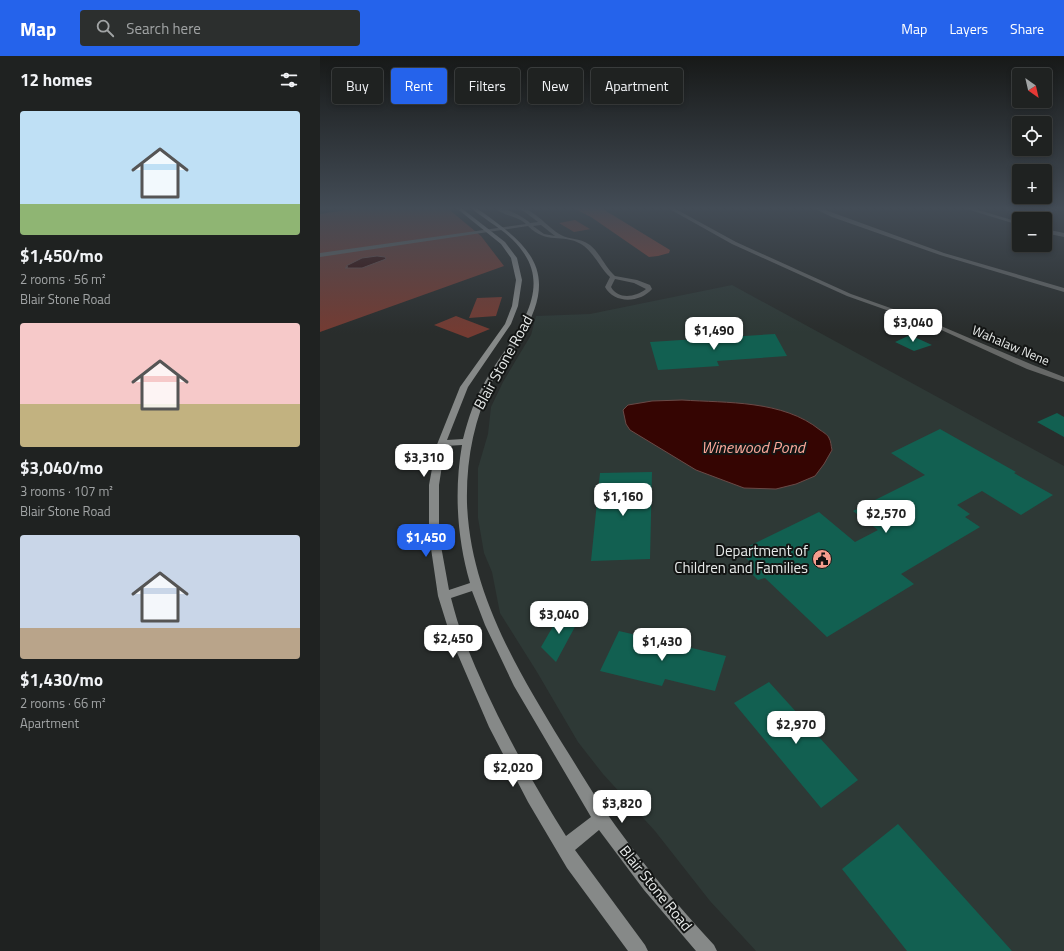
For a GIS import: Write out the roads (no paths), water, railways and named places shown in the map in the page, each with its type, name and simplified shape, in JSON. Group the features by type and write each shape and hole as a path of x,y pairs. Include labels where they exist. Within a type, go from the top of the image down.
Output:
{"main road":[{"name":"Blair Stone Road","path":"507,249 514,258 519,280 515,306 508,324 464,387 442,443 434,485 434,535 444,596 458,641 496,727 533,797 564,848 639,951"},
{"name":"Blair Stone Road","path":"522,249 530,258 534,272 536,286 534,300 527,323 489,382 476,410 466,442 462,476 462,515 468,553 476,585 490,625 521,688 601,819 668,907 708,951"},
{"path":"508,324 527,323"},
{"path":"442,443 466,442"},
{"path":"444,596 476,585"},
{"path":"564,848 601,819"}],"street":[{"path":"320,255 367,249"},
{"path":"591,249 607,273 613,277 644,283 649,289 641,295 618,296 612,293 608,287 613,277"},
{"name":"Wahalaw Nene","path":"747,249 849,295 939,327 1030,367 1063,378"},
{"path":"928,249 1064,290"}],"water":[{"path":"377,256 385,257 386,259 362,268 345,268 348,267 346,266 362,258"},
{"name":"Winewood Pond","path":"682,400 754,405 789,413 805,420 827,435 832,450 815,476 796,484 776,489 744,488 696,470 630,430 626,424 623,410 628,405 652,401"}],"place":[{"name":"Department of Children and Families","path":"822,559"}]}
